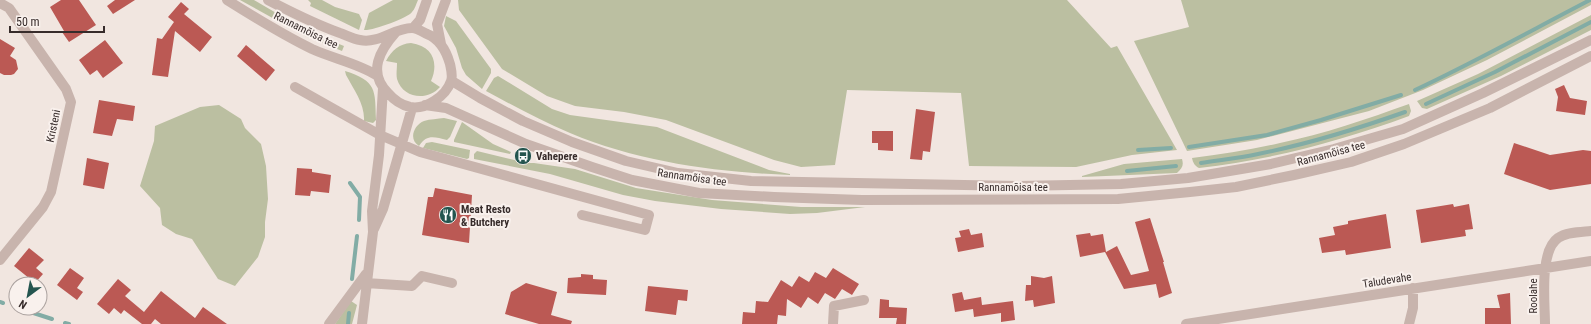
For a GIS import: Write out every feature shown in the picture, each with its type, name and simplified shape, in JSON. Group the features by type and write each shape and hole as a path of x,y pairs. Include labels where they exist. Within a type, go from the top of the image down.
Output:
{"street":[{"name":"Rannamõisa tee","path":"226,0 313,49 345,62 367,68 378,76"},
{"name":"Rannamõisa tee","path":"268,0 322,27 359,40 370,41 396,32"},
{"path":"426,2 420,20 413,28 396,32 385,44 380,53 378,63 378,76 383,88 400,104 412,108 425,105 436,100 446,92 452,81 452,71 448,56 441,44 437,24 446,0"},
{"name":"Kristeni","path":"0,3 9,8 66,89 71,102 51,192 43,208 0,260"},
{"path":"413,28 431,36 441,44"},
{"name":"Rannamõisa tee","path":"452,81 523,121 572,142 626,161 678,173 758,182 1018,186 1122,184 1188,178 1272,164 1334,149 1403,129 1483,93 1591,40"},
{"name":"Rannamõisa tee","path":"425,105 446,108 526,144 632,180 699,192 774,197 862,200 1118,199 1236,186 1351,162 1404,144 1490,108 1591,56"},
{"path":"294,87 380,136 420,152 649,215 645,230 582,216"},
{"path":"362,324 373,232 372,211 380,136 383,88"},
{"path":"373,232 383,209 412,108"},
{"name":"Roolahe","path":"1545,324 1545,268 1547,253 1557,238 1565,235 1591,231"},
{"name":"Taludevahe","path":"1186,324 1591,261"},
{"path":"367,278 412,286 422,276 452,283"},
{"path":"329,324 367,278"},
{"path":"1409,324 1413,308 1413,288"},
{"path":"834,324 834,306 864,300"}],"green space":[{"path":"240,0 254,0 307,31 344,46 342,51 305,36"},
{"path":"308,0 322,0 335,7 359,14 362,20 359,30 310,6 311,3"},
{"path":"393,0 418,0 415,8 409,15 382,26 364,30 369,13"},
{"path":"458,0 1067,0 1111,48 1117,46 1177,150 1132,155 1076,167 969,166 961,93 847,90 835,165 801,167 774,160 666,120 624,112 575,106 547,96 502,69 459,10"},
{"path":"1181,0 1591,0 1591,5 1487,60 1423,90 1369,111 1257,140 1187,151 1134,41 1189,27"},
{"path":"1591,15 1591,30 1501,76 1427,109 1422,108 1417,101 1478,74"},
{"path":"446,16 456,21 491,69 491,73 482,89 466,75 462,68 456,48 444,26"},
{"path":"411,43 425,48 432,56 434,68 431,81 440,87 423,96 416,96 405,91 400,86 397,79 397,63 386,61 396,48"},
{"path":"345,71 363,79 369,83 372,88 375,101 376,120 373,123 364,121 361,103"},
{"path":"498,76 552,109 570,115 657,127 769,170 790,175 762,174 678,164 596,143 570,133 486,91 494,78"},
{"path":"1409,104 1411,111 1409,116 1358,134 1279,155 1199,168 1192,160 1192,158 1258,148 1329,131"},
{"path":"219,105 241,119 245,128 261,144 266,166 268,199 265,237 258,257 235,286 218,279 192,239 176,234 162,225 160,208 140,186 154,141 155,126 200,107"},
{"path":"444,118 457,121 450,137 447,140 431,137 422,142 419,146 416,143 413,136 415,129 420,123 426,120"},
{"path":"462,122 493,144 511,152 510,154 454,142"},
{"path":"432,142 470,150 469,158 467,159 423,148 426,143"},
{"path":"477,151 527,163 575,169 636,188 712,200 801,207 865,207 817,213 790,214 721,209 655,201 623,195 550,174 474,159 474,154"},
{"path":"1182,159 1182,167 1177,173 1082,177 1124,164"},
{"path":"351,301 357,305 352,324 335,324"}],"building":[{"path":"61,0 79,0 96,25 69,42 62,32 64,31 50,7"},
{"path":"115,0 135,0 113,14 107,6"},
{"path":"181,2 189,9 184,14 212,37 200,52 175,31 168,77 152,75 157,38 162,39 174,22 168,17"},
{"path":"0,39 15,48 10,56 16,60 18,69 14,74 4,75 0,73"},
{"path":"105,40 123,63 103,78 97,70 90,75 79,60"},
{"path":"246,45 275,70 266,81 237,56"},
{"path":"1564,85 1570,98 1587,101 1585,115 1556,111 1558,97 1555,89"},
{"path":"99,100 135,106 133,121 117,119 112,136 93,133"},
{"path":"916,109 935,112 930,152 923,151 922,160 910,159"},
{"path":"872,131 893,131 893,151 878,150 878,143 872,143"},
{"path":"1514,143 1550,155 1583,150 1591,151 1591,184 1550,190 1504,174"},
{"path":"87,158 109,163 104,189 83,185"},
{"path":"297,168 312,169 312,172 331,175 329,193 311,191 310,196 295,195"},
{"path":"435,188 472,195 469,243 422,235 428,197 433,197"},
{"path":"1453,204 1454,207 1469,204 1473,229 1465,230 1466,236 1421,243 1416,210"},
{"path":"1386,214 1391,248 1346,255 1345,250 1322,253 1319,238 1335,235 1333,227 1348,224 1348,221"},
{"path":"1150,218 1172,293 1159,298 1156,284 1124,289 1105,252 1080,257 1076,235 1090,233 1091,236 1103,234 1106,252 1117,246 1131,275 1149,271 1135,222"},
{"path":"969,229 971,235 982,233 984,247 958,252 955,238 961,237 959,231"},
{"path":"29,248 44,260 36,268 43,274 41,276 26,276 14,266"},
{"path":"70,268 84,278 77,288 83,292 77,300 57,285"},
{"path":"833,268 859,284 852,295 842,289 835,299 825,293 818,304 808,297 801,308 787,299 786,316 778,315 777,324 742,324 743,312 755,313 756,301 768,302 781,280 792,287 799,276 809,282 815,272 826,278"},
{"path":"581,274 593,275 593,279 607,280 606,295 567,293 568,278 581,277"},
{"path":"1031,276 1044,278 1052,276 1055,303 1034,307 1033,300 1025,301 1026,285 1031,285"},
{"path":"118,279 131,290 125,296 144,312 161,291 195,318 203,307 227,324 161,324 155,319 151,324 142,324 124,310 121,314 114,308 109,314 97,304"},
{"path":"526,283 557,292 551,315 572,321 571,324 539,324 505,314 511,292"},
{"path":"648,286 688,290 687,301 678,300 676,315 645,311"},
{"path":"962,292 964,300 981,297 982,305 1013,301 1015,320 1001,322 1001,313 974,317 973,309 955,312 952,294"},
{"path":"1510,293 1511,324 1485,324 1485,308 1500,308 1497,295"},
{"path":"880,299 889,300 889,307 907,308 906,324 896,324 897,318 879,318"}],"waterway":[{"path":"1415,90 1590,0"},
{"path":"1426,104 1495,72 1591,22"},
{"path":"1189,147 1267,135 1401,95"},
{"path":"1201,163 1295,146 1351,130 1405,112"},
{"path":"1138,150 1171,148"},
{"path":"1127,171 1176,166"},
{"path":"350,183 360,197 359,220"},
{"path":"352,279 357,236"},
{"path":"348,324 349,313"},
{"path":"43,316 52,319"},
{"path":"65,323 69,324"}],"place":[{"name":"Vahepere","path":"523,156"},
{"name":"Meat Resto & Butchery","path":"448,215"}]}
